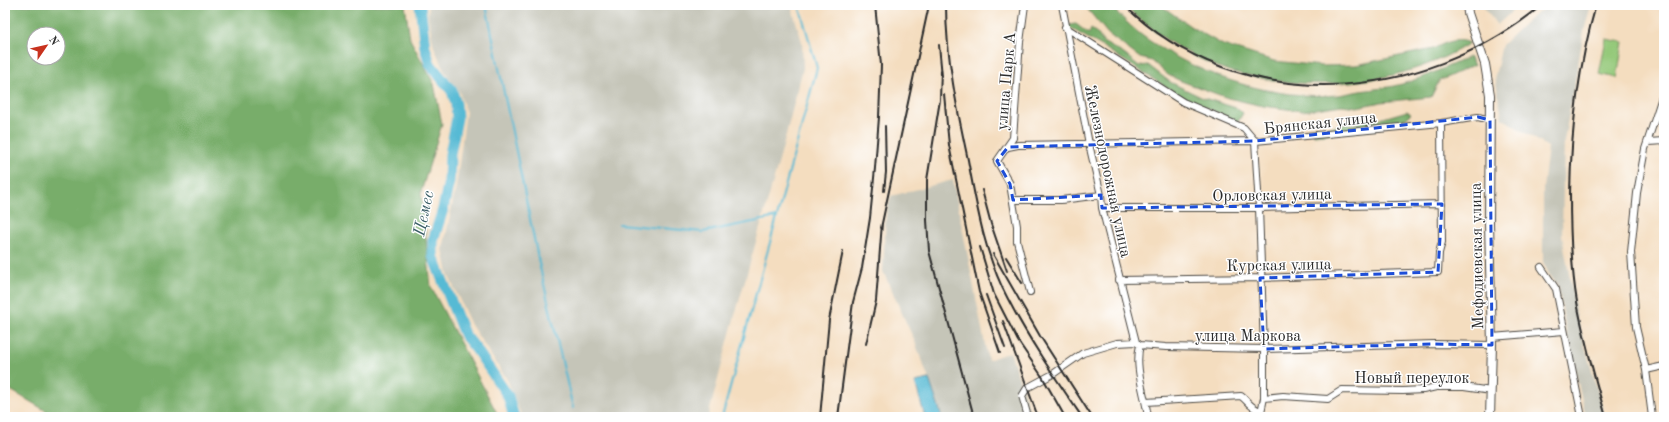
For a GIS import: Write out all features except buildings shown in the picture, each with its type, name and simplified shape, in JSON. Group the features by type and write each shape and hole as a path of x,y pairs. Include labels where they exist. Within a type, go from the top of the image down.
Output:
{"main road":[{"name":"Мефодиевская улица","path":"1467,5 1485,64 1490,95 1489,223 1492,341 1490,417"}],"street":[{"name":"улица Парк А","path":"1025,5 1020,42 1013,138 997,161 1010,184 1017,226 1017,241 1030,292"},
{"name":"Железнодорожная улица","path":"1062,5 1065,27 1089,144 1101,195 1102,208 1138,344 1138,363 1148,417"},
{"name":"Брянская улица","path":"1065,27 1183,102 1244,128 1255,142 1441,123 1478,117 1490,120"},
{"path":"1652,417 1646,370 1636,327 1631,252 1637,193 1648,142 1664,91"},
{"path":"1441,123 1442,204"},
{"path":"1648,142 1664,141"},
{"path":"1008,147 1018,145 1255,142 1264,349 1264,398 1261,414 1252,408 1241,396 1146,402"},
{"path":"1013,200 1061,200 1101,195"},
{"name":"Орловская улица","path":"1102,208 1259,208 1442,204"},
{"name":"Курская улица","path":"1120,280 1260,278 1438,272 1439,254 1442,242 1442,204"},
{"path":"1541,267 1556,289 1582,417"},
{"name":"улица Маркова","path":"1028,417 1022,396 1027,388 1053,374 1083,353 1117,344 1264,349 1492,341 1564,331"},
{"path":"1646,370 1664,366"},
{"name":"Новый переулок","path":"1264,398 1283,396 1328,399 1342,390 1403,391 1423,390 1436,387 1464,387 1491,391"}],"highlighted area":[{"path":"1478,117 1490,120 1492,345 1434,344 1264,349 1260,278 1438,272 1442,204 1102,208 1101,195 1013,200 1010,184 997,161 1008,147 1255,141"}],"shaded area":[{"path":"429,5 791,5 802,42 803,68 781,154 732,326 708,417 522,417 508,381 471,325 448,274 443,249 456,187 466,112 459,91 444,70 434,47 428,16"},
{"path":"1482,5 1519,5 1497,25"},
{"path":"1548,5 1591,5 1584,31 1564,141 1562,235 1577,318 1605,417 1586,417 1567,336 1558,286 1549,274 1543,262 1543,188 1548,147 1502,118 1495,76 1502,45 1527,21"},
{"path":"953,180 988,360 1010,352 1032,417 943,417 915,342 883,271 886,215 891,196"}],"green space":[{"path":"5,5 405,5 410,39 434,84 442,124 421,192 431,287 499,417 51,417 48,412 7,388 7,275 5,268"},
{"path":"1084,5 1110,5 1141,35 1195,67 1242,84 1290,94 1315,96 1339,95 1402,84 1469,57 1474,65 1439,81 1431,97 1381,102 1357,107 1342,105 1302,111 1263,106 1228,98 1168,75 1152,61 1140,58 1108,34"},
{"path":"1125,5 1160,5 1193,28 1223,45 1274,61 1322,66 1356,65 1433,49 1455,41 1465,41 1470,43 1421,67 1394,75 1338,83 1310,84 1256,77 1217,67 1174,45 1148,26"},
{"path":"1076,24 1089,34 1091,29 1097,33 1103,42 1124,54 1139,66 1148,65 1170,82 1201,97 1239,109 1243,113 1238,122 1180,96 1100,45 1070,28 1068,25"},
{"path":"1606,39 1623,42 1617,78 1599,74"},
{"path":"1407,111 1411,114 1406,119 1387,124 1379,129 1314,135 1314,131 1344,124 1356,124 1366,119 1380,119"}],"water":[{"path":"929,379 942,417 925,417 915,382"}],"waterway":[{"name":"Цемес","path":"420,5 425,47 430,64 452,91 456,104 457,118 450,154 449,181 443,209 433,241 433,256 464,334 508,396 514,417"},
{"path":"486,5 539,263 573,408"},
{"path":"777,217 817,68 799,5"},
{"path":"619,224 703,232 777,217 722,417"}],"railway":[{"path":"838,417 853,302 862,268 870,218 875,168 881,65 875,5"},
{"path":"881,228 929,5"},
{"path":"946,5 946,24 950,63 960,122 983,231 993,266 1016,314 1043,359 1082,417"},
{"path":"1124,5 1170,42 1221,67 1275,81 1331,85 1387,79 1442,63 1494,38 1542,5"},
{"path":"1596,5 1584,52 1574,122 1570,221 1572,262 1577,302 1586,346 1606,417"},
{"path":"939,45 942,76"},
{"path":"941,70 940,100 927,180 929,251 974,417"},
{"path":"944,94 949,145 979,292 1000,353"},
{"path":"884,191 886,172 885,126"},
{"path":"982,190 991,224 1007,271"},
{"path":"866,344 876,301 882,223"},
{"path":"980,247 994,294 1018,341 1043,378 1065,417"},
{"path":"820,417 829,320 843,251"},
{"path":"993,254 1040,336 1092,417"},
{"path":"1006,257 1022,283"},
{"path":"986,295 1005,348"},
{"path":"1003,321 1038,417"}]}
